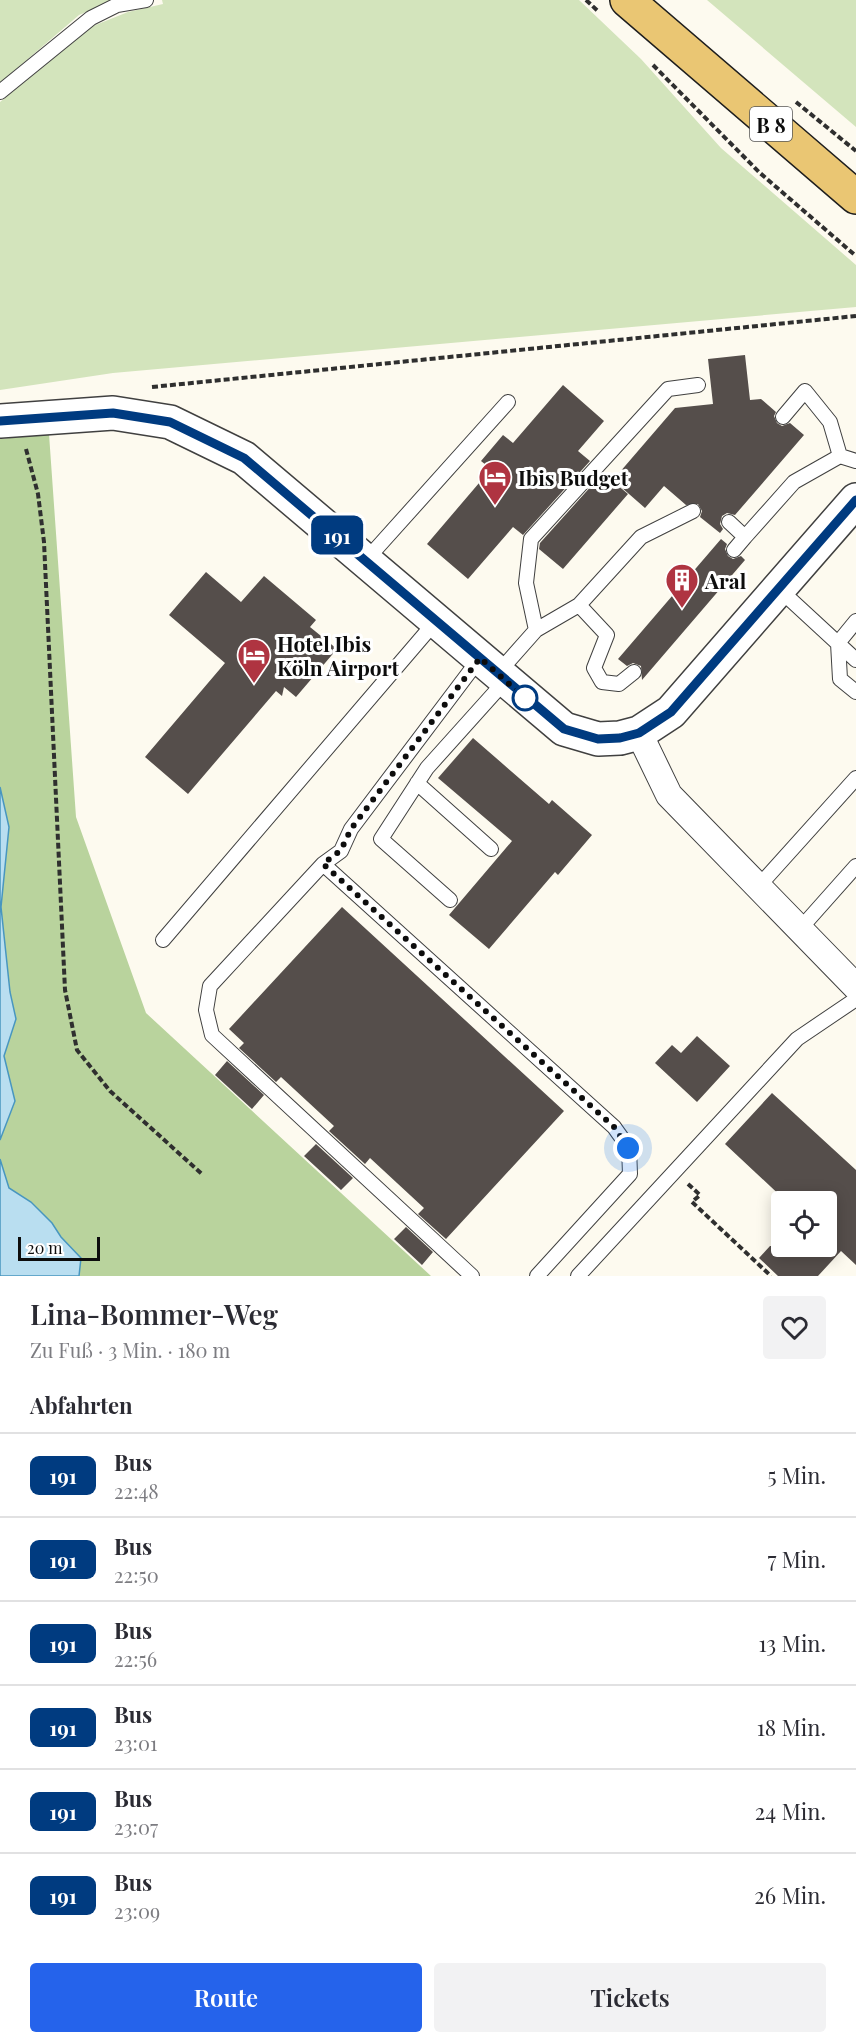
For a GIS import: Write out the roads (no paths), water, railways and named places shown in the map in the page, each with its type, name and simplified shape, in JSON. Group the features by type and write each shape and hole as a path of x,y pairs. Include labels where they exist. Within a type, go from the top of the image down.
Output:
{"main road":[{"name":"B 8","path":"615,8 856,197"}],"street":[{"path":"9,420 113,413 170,422 244,458 564,729 598,739 620,738 639,733 671,712 856,500"},
{"path":"639,733 669,795 856,987"}],"lane":[{"path":"0,92 90,18 117,5 146,0"},
{"path":"536,630 526,583 531,539 668,389 698,385"},
{"path":"783,417 804,392 830,422 840,456"},
{"path":"367,560 508,402"},
{"path":"734,550 794,482 840,456 856,461"},
{"path":"472,1276 212,1035 206,1010 210,986 323,864 341,850 351,829 495,670 536,630 579,605 641,537 693,511"},
{"path":"729,522 745,537"},
{"path":"779,589 856,660"},
{"path":"579,605 607,635 594,668 602,682 619,684 634,672"},
{"path":"163,940 436,621"},
{"path":"856,621 838,643 840,679 856,692"},
{"path":"450,900 381,839 495,670"},
{"path":"758,887 811,831 856,778"},
{"path":"417,783 491,849"},
{"path":"323,864 614,1127 628,1148 630,1174 537,1276"},
{"path":"800,928 856,866"},
{"path":"578,1276 797,1039 856,999"}],"water":[{"path":"0,787 9,827 1,907 10,992 16,1019 4,1056 15,1101 0,1140"},
{"path":"0,1159 9,1188 31,1202 81,1258 79,1276 0,1276"}],"place":[{"name":"Ibis Budget","path":"495,506"},
{"name":"Aral","path":"682,609"},
{"name":"Hotel Ibis Köln Airport","path":"254,684"}]}
